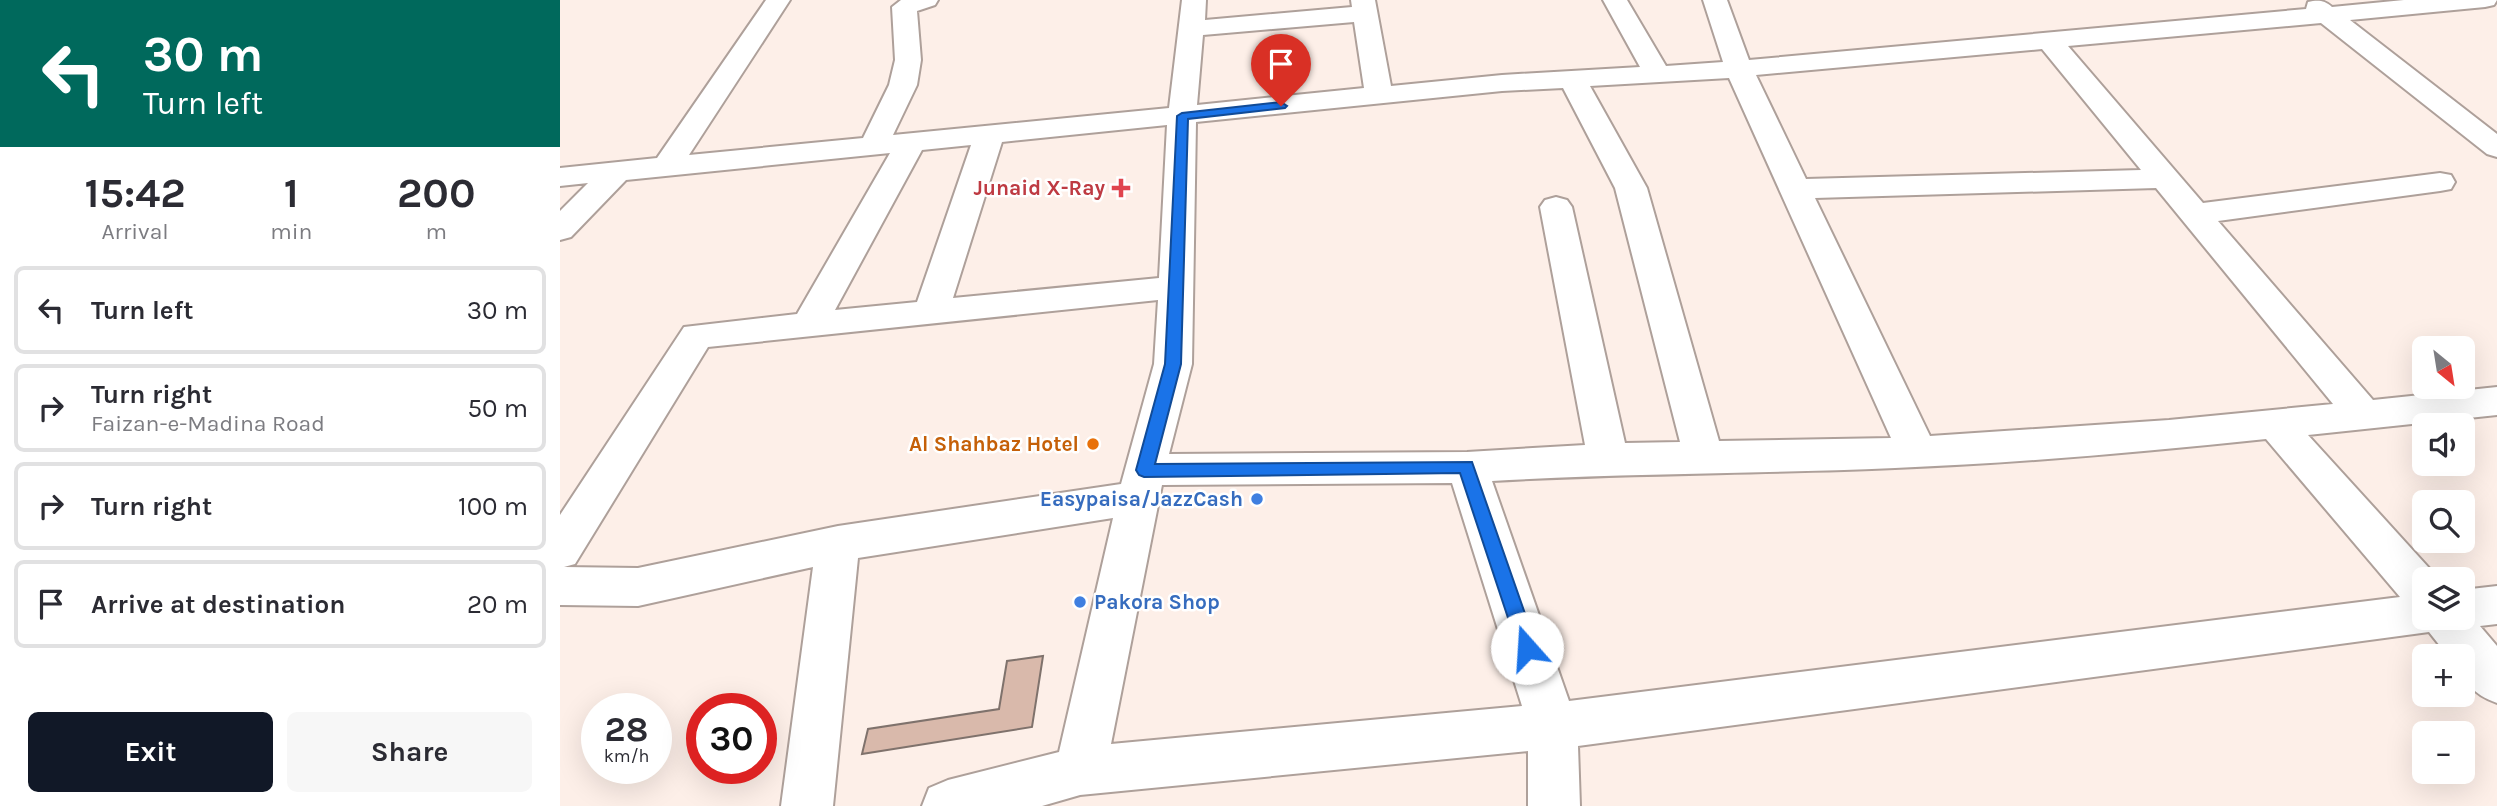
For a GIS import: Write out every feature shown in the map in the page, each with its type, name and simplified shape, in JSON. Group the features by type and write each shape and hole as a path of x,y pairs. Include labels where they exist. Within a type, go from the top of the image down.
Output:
{"street":[{"path":"666,167 778,0"},
{"path":"873,147 903,86 908,60 904,7 926,0"},
{"path":"1615,0 1657,74"},
{"path":"1715,0 1739,69 1917,451"},
{"path":"560,177 1502,83 1739,69 2049,41 2317,7 2485,0"},
{"path":"2456,2 2497,21"},
{"path":"1080,771 1141,484 1173,364 1182,116 1192,14 1364,6 1379,96"},
{"path":"2317,7 2497,148"},
{"path":"2049,41 2364,415"},
{"path":"1572,79 1631,188 1704,458"},
{"path":"931,312 989,135"},
{"path":"809,324 911,143"},
{"path":"560,230 616,172"},
{"path":"1795,189 2166,179"},
{"path":"2195,214 2440,183"},
{"path":"1556,207 1608,459"},
{"path":"560,551 696,336 1176,287"},
{"path":"560,586 638,587 1141,484 1608,459 1917,451 2169,435 2497,401"},
{"path":"2275,424 2412,580"},
{"path":"1466,467 1553,726 1554,806"},
{"path":"807,806 838,544"},
{"path":"2475,608 2497,605"},
{"path":"948,806 1080,771 1553,726 2412,616"},
{"path":"2455,630 2497,681"}],"building":[{"path":"1043,656 1032,727 862,754 868,729 999,709 1007,661"}],"place":[{"name":"Junaid X-Ray","path":"1121,188"},
{"name":"Al Shahbaz Hotel","path":"1093,444"},
{"name":"Easypaisa/JazzCash","path":"1257,499"},
{"name":"Pakora Shop","path":"1080,602"}],"route":[{"path":"1281,106 1182,116 1173,364 1144,470 1466,467 1527,648"}]}
